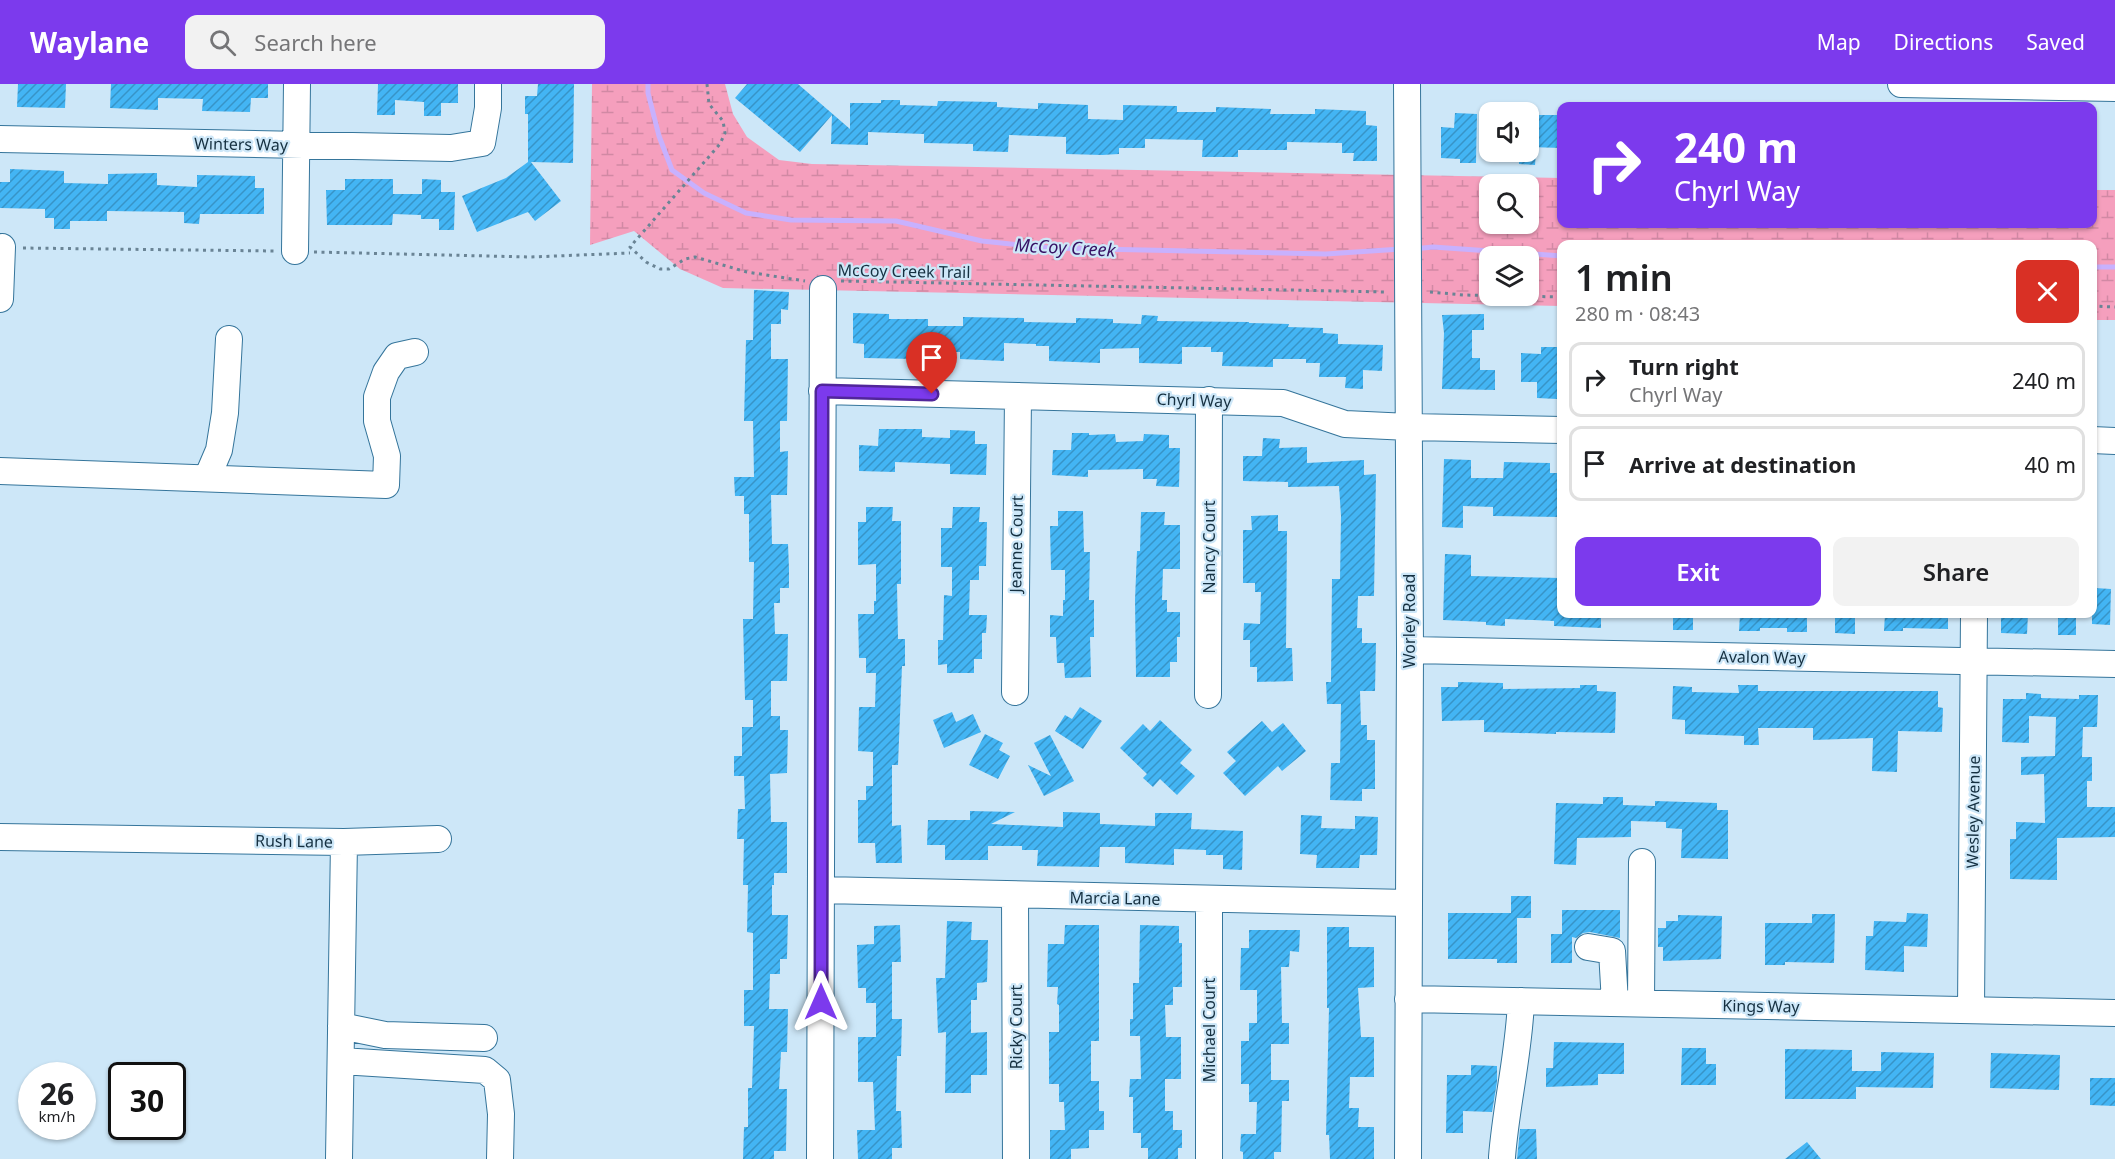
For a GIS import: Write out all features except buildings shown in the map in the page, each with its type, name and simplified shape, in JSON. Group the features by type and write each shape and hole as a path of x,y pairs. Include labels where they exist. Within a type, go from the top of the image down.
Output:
{"street":[{"path":"295,251 297,84"},
{"name":"Winters Way","path":"0,139 451,148 482,143 488,108 489,84"},
{"name":"Worley Road","path":"1407,84 1406,175 1410,289 1408,1159"},
{"path":"1901,84 2115,88"},
{"path":"0,299 2,247"},
{"path":"820,1159 823,284"},
{"path":"207,478 221,441 230,339"},
{"path":"0,471 386,485 387,456 377,421 377,397 386,372 397,356 415,352"},
{"name":"Chyrl Way","path":"822,391 1283,403 1345,424 1557,430"},
{"name":"Jeanne Court","path":"1015,692 1018,396"},
{"name":"Nancy Court","path":"1208,695 1209,400"},
{"path":"2097,440 2115,441"},
{"name":"Wesley Avenue","path":"1971,1010 1974,618"},
{"name":"Avalon Way","path":"1410,650 2115,664"},
{"name":"Rush Lane","path":"0,837 344,842 339,1159"},
{"path":"344,842 438,840"},
{"path":"1641,1003 1642,862"},
{"name":"Marcia Lane","path":"822,890 1408,903"},
{"name":"Ricky Court","path":"1016,896 1016,1159"},
{"name":"Michael Court","path":"1209,900 1209,1159"},
{"path":"1588,947 1612,951 1615,1003"},
{"name":"Kings Way","path":"1408,999 2115,1013"},
{"path":"1502,1157 1504,1120 1520,1035 1521,1001"},
{"path":"341,1026 385,1035 484,1038"},
{"path":"341,1061 485,1070 497,1080 501,1114 500,1159"}],"path":[{"name":"McCoy Creek Trail","path":"707,84 709,104 723,121 725,133 720,144 630,247 646,262 660,269 669,269 685,259 695,257 747,272 823,284 1410,289 1464,296 1557,297"},
{"path":"2097,306 2115,307"}],"green space":[{"path":"592,84 725,84 733,114 747,137 779,160 812,164 1479,176 1479,234 1539,234 1539,178 1557,178 1557,228 2097,228 2097,190 2115,190 2115,320 2097,320 2097,240 1557,240 1557,306 1539,306 1539,246 1479,246 1479,304 723,288 680,269 634,231 590,245"}],"waterway":[{"name":"McCoy Creek","path":"648,84 648,93 659,136 672,170 704,193 746,213 791,220 896,221 982,241 1050,248 1326,254 1401,249"},
{"name":"McCoy Creek","path":"1413,249 1433,247 1557,256"},
{"name":"McCoy Creek","path":"2097,267 2115,267"}],"route":[{"path":"821,1002 822,391 932,394"}]}
